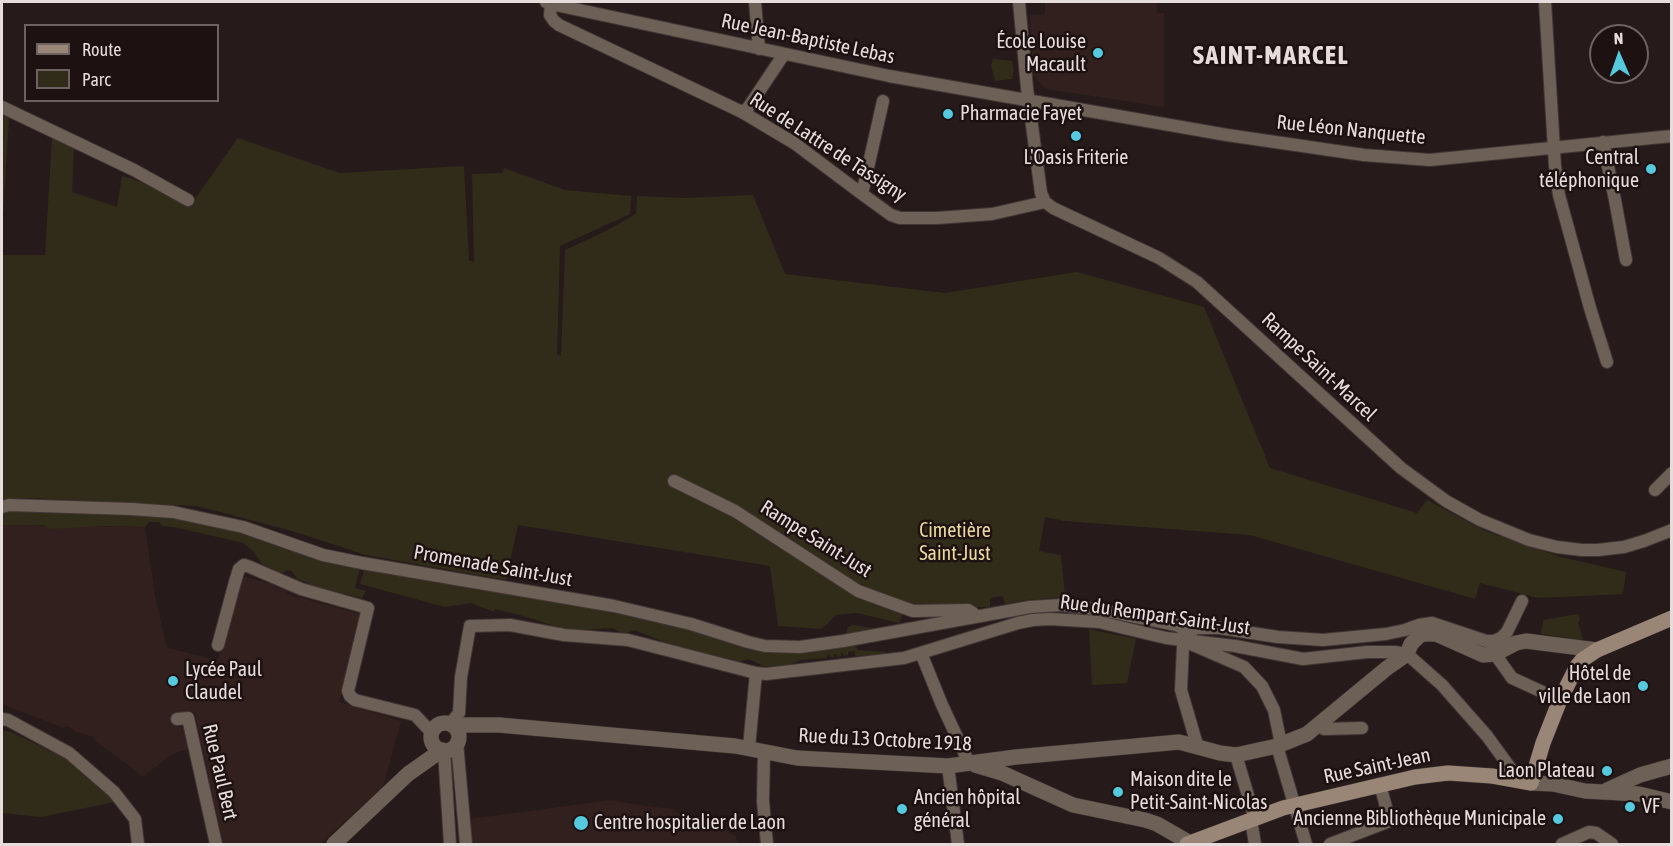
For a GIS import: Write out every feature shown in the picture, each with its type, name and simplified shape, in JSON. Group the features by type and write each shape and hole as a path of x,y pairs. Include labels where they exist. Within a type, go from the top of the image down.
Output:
{"main road":[{"path":"1525,782 1560,700 1582,660 1597,650 1671,618"},
{"name":"Rue Saint-Jean","path":"1188,844 1283,808 1415,777 1448,773 1492,776 1525,782"}],"street":[{"name":"Rue Jean-Baptiste Lebas","path":"535,2 889,76 1029,100"},
{"path":"754,2 759,48"},
{"path":"1018,2 1041,193 1045,202"},
{"path":"1545,2 1555,166 1559,195 1607,362"},
{"name":"Rue de Lattre de Tassigny","path":"548,3 550,15 559,25 742,112 794,143 891,215 900,218 938,218 992,214 1045,202"},
{"path":"742,112 748,108 784,54"},
{"path":"862,194 883,100"},
{"name":"Rue Léon Nanquette","path":"1029,100 1227,135 1390,158 1430,160 1671,136"},
{"path":"2,107 134,170 188,200"},
{"path":"1603,142 1626,260"},
{"name":"Rampe Saint-Marcel","path":"1045,202 1053,208 1159,258 1197,282 1401,468 1446,501 1480,520 1529,540 1582,550 1619,548 1671,530"},
{"path":"1655,490 1671,473"},
{"name":"Rampe Saint-Just","path":"674,481 735,511 858,591 913,611 968,610 977,615"},
{"name":"Promenade Saint-Just","path":"2,507 9,505 173,512 243,527 323,555 614,606 691,624 765,646 800,647 1030,607 1077,606 1176,625 1182,628 1187,643"},
{"path":"218,645 239,569 244,566 301,589 368,608 348,691 350,696 354,700 415,715 431,734 435,747 451,739"},
{"path":"1198,748 1181,690 1187,643 1193,630 1202,627 1312,640 1386,634 1432,623 1486,641 1494,641 1507,632 1522,601"},
{"name":"Rue du Rempart Saint-Just","path":"451,739 459,713 461,677 470,626 510,625 564,635 628,640 756,673 779,673 828,665 888,660 921,653 1018,623 1040,619 1099,622 1187,643 1235,646 1303,659 1367,652 1407,654"},
{"path":"921,653 969,763 1179,742 1236,755 1279,745 1307,734 1407,654 1411,644 1419,636 1431,633 1477,653 1489,655 1526,641 1597,650"},
{"path":"1187,643 1244,667 1262,686 1274,710 1279,745 1306,844"},
{"path":"1407,654 1442,685 1525,782 1553,784 1585,791 1632,793 1671,802"},
{"path":"1494,654 1512,678 1560,700"},
{"path":"756,673 757,749 767,844"},
{"name":"Rue Paul Bert","path":"177,718 188,718 216,844"},
{"path":"2,719 8,720 69,753 114,792 135,819 138,844"},
{"path":"408,774 431,734 441,723 451,739 466,838 450,839 451,739"},
{"name":"Rue du 13 Octobre 1918","path":"451,739 489,724 757,749 805,759 948,766 969,763 1002,773 1073,805 1145,820 1163,827 1188,844"},
{"path":"1319,724 1324,729 1362,728"},
{"path":"334,844 408,774 451,739"},
{"path":"1236,755 1253,820 1256,844"},
{"path":"948,766 958,844"},
{"path":"1604,791 1640,775 1667,767"},
{"path":"1649,796 1649,785 1667,767"},
{"path":"1330,844 1390,821 1380,785"},
{"path":"1563,844 1589,832 1596,833 1612,844"}],"shaded area":[{"name":"École Louise Macault","path":"1045,2 1156,2 1157,13 1164,13 1164,107 1046,89 1033,75 1030,15 1045,14"},
{"name":"Lycée Paul Claudel","path":"2,525 145,527 155,596 167,648 218,659 239,575 287,590 287,594 360,614 339,702 401,721 383,787 320,844 223,844 195,713 178,714 176,725 185,729 189,750 176,752 142,777 93,737 73,731 72,728 66,726 64,728 13,710 2,704"},
{"name":"Centre hospitalier de Laon","path":"611,800 673,809 697,828 721,828 736,836 737,844 471,844 470,819"}],"green space":[{"path":"993,59 1012,61 1014,70 1012,79 995,81 991,65"},
{"path":"2,114 9,118 2,232"},
{"name":"Cimetière Saint-Just","path":"52,138 74,148 72,192 117,207 122,176 195,199 238,138 340,173 464,166 469,260 474,262 472,174 502,173 504,168 565,190 631,196 630,214 560,246 557,354 561,356 565,250 636,214 637,196 687,198 753,195 785,274 945,293 1077,272 1204,307 1270,468 1417,513 1427,500 1488,532 1561,557 1626,572 1623,594 1538,598 1480,583 1475,599 1250,535 1064,521 1045,517 1039,551 1061,555 1065,597 1005,604 1003,596 990,598 990,607 910,607 862,590 741,511 676,478 675,484 733,515 856,595 903,612 899,623 857,613 836,615 822,629 778,626 770,566 518,525 506,580 366,555 292,531 197,506 29,498 2,499 2,255 45,255"},
{"path":"2,510 174,515 240,529 360,567 355,588 366,591 362,598 309,585 297,579 292,571 287,570 282,573 262,564 253,551 243,543 163,526 159,522 149,522 145,527 104,526 51,529 43,525 2,525"},
{"path":"365,567 616,612 667,623 747,649 774,652 799,651 853,643 858,650 885,652 886,655 855,656 854,651 844,656 841,653 841,656 837,657 834,654 835,657 827,655 827,658 801,660 786,666 765,667 749,659 737,662 727,658 705,656 698,651 668,644 635,630 624,634 612,628 570,631 495,609 494,612 471,603 445,607 360,584"},
{"path":"1578,614 1583,640 1541,634 1543,620"},
{"path":"853,625 877,629 845,635 848,627"},
{"path":"1089,629 1136,639 1127,683 1092,685"},
{"path":"2,730 11,732 67,759 115,802 41,817 2,813"}],"place":[{"name":"École Louise Macault","path":"1098,53"},
{"name":"Pharmacie Fayet","path":"948,114"},
{"name":"L'Oasis Friterie","path":"1076,136"},
{"name":"Central téléphonique","path":"1651,169"},
{"name":"Lycée Paul Claudel","path":"173,681"},
{"name":"Hôtel de ville de Laon","path":"1643,686"},
{"name":"Laon Plateau","path":"1607,771"},
{"name":"Maison dite le Petit-Saint-Nicolas","path":"1118,792"},
{"name":"VF","path":"1630,807"},
{"name":"Ancien hôpital général","path":"902,809"},
{"name":"Ancienne Bibliothèque Municipale","path":"1558,819"},
{"name":"Centre hospitalier de Laon","path":"581,823"}],"district":[{"name":"SAINT-MARCEL","path":"1271,56"}]}
